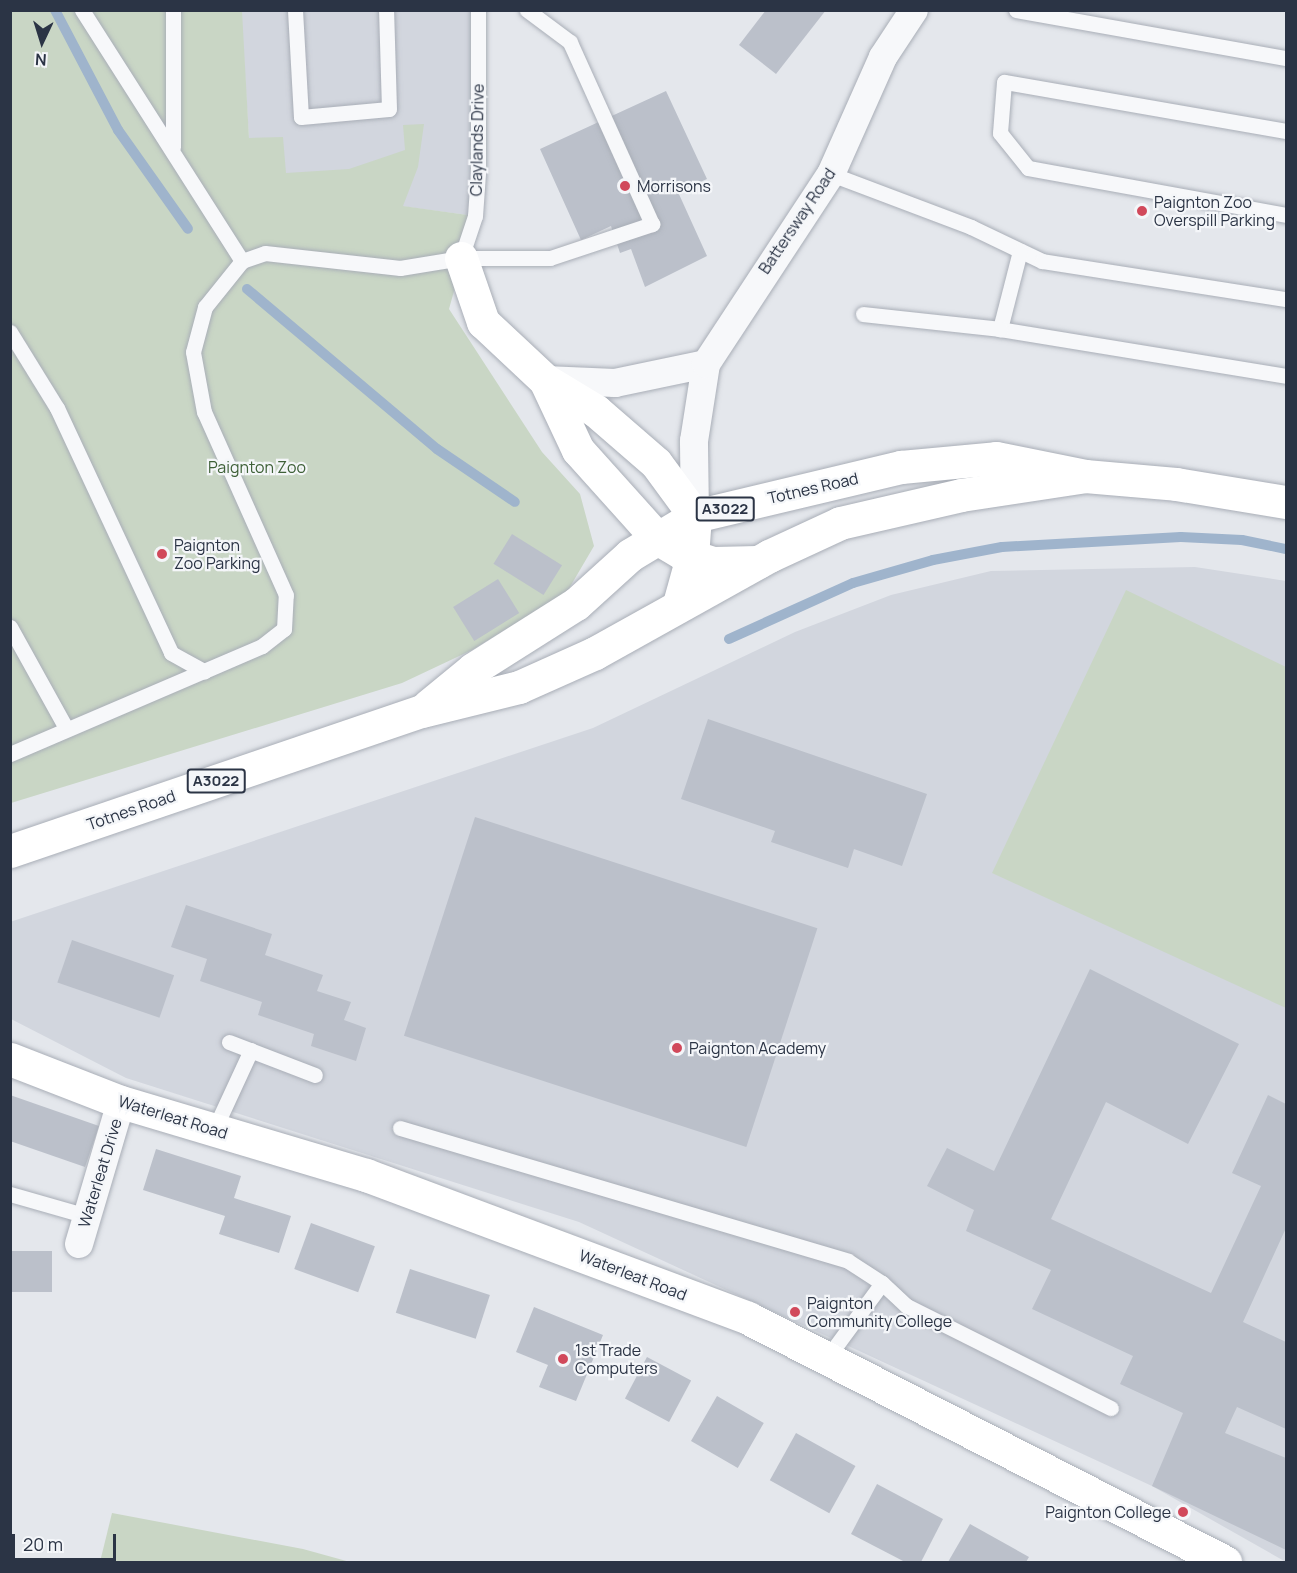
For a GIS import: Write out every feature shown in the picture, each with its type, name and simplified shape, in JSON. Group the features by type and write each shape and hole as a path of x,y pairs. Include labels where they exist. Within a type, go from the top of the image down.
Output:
{"street":[{"name":"Battersway Road","path":"695,516 694,441 706,364 831,174 883,57 914,10"},
{"path":"461,258 483,322 545,380 597,411 656,463 695,516 692,557 679,604"},
{"path":"545,380 615,383 706,364"},
{"path":"545,380 578,450 657,538 692,557 713,563 758,562"},
{"name":"Totnes Road","path":"422,711 473,669 576,604 630,555 695,516 901,467 996,458 1085,476 1287,502"},
{"name":"Totnes Road","path":"10,851 422,711 519,687 595,653 679,604 758,562 840,523 962,495 1085,476"},
{"name":"Waterleat Road","path":"10,1059 121,1102 366,1175 748,1318 1225,1563"},
{"name":"Waterleat Drive","path":"79,1244 121,1102"}],"lane":[{"path":"82,10 173,147 242,261"},
{"path":"173,10 173,147"},
{"path":"295,10 302,117 389,109 386,10"},
{"name":"Claylands Drive","path":"461,258 475,216 478,173 478,10"},
{"path":"10,754 66,728 262,646 284,630 286,595 204,412 195,372 193,352 205,307 242,261 265,253 400,268 461,258 550,258 652,224 570,42 527,10"},
{"path":"1016,10 1287,58"},
{"path":"1287,131 1004,82 1000,132 1028,168 1287,215"},
{"path":"831,174 971,227 1042,261 1287,299"},
{"path":"1000,329 1020,251"},
{"path":"863,314 1000,329 1287,376"},
{"path":"10,332 57,408 171,653 204,671"},
{"path":"10,627 66,728"},
{"path":"229,1042 315,1075"},
{"path":"214,1130 250,1050"},
{"path":"400,1128 848,1262 882,1283 907,1306 1111,1408"},
{"path":"10,1194 87,1216"},
{"path":"827,1358 882,1283"}],"shaded area":[{"path":"241,11 478,11 475,216 273,189 249,139"},
{"name":"Paignton Academy","path":"1195,567 1286,581 1286,1562 1152,1486 579,1222 126,1078 11,1019 10,922 593,728 795,632 891,595 991,571"}],"green space":[{"name":"Paignton Zoo","path":"11,11 242,11 249,138 283,137 286,173 349,169 405,150 403,125 424,124 418,167 403,206 475,216 449,309 542,452 580,494 594,546 567,592 472,650 402,683 11,803"},
{"path":"1126,590 1286,667 1286,1008 992,873"},
{"path":"112,1513 303,1549 350,1562 100,1562"}],"building":[{"path":"766,10 826,10 776,74 739,45"},
{"name":"Morrisons","path":"666,91 707,179 678,192 707,256 645,287 631,249 620,253 611,226 581,240 540,149"},
{"path":"512,534 562,565 543,595 493,564"},
{"path":"498,579 519,613 474,641 453,607"},
{"path":"708,719 927,794 902,866 854,849 848,868 771,842 775,831 681,799"},
{"path":"475,817 817,928 746,1147 404,1036"},
{"path":"186,905 272,934 265,955 323,975 317,991 351,1002 344,1020 366,1028 356,1061 311,1046 314,1034 258,1015 262,1002 200,981 207,959 171,947"},
{"path":"72,940 174,975 159,1018 57,983"},
{"path":"1090,969 1239,1044 1188,1144 1106,1102 1051,1219 1211,1293 1261,1186 1232,1173 1268,1095 1286,1104 1286,1228 1243,1322 1286,1342 1286,1429 1237,1407 1225,1433 1286,1458 1286,1550 1152,1486 1183,1413 1120,1384 1133,1356 1032,1309 1051,1270 966,1231 974,1210 927,1186 947,1148 994,1171"},
{"path":"10,1095 99,1126 85,1167 10,1141"},
{"path":"156,1149 241,1176 234,1198 291,1216 279,1253 219,1234 225,1216 143,1190"},
{"path":"311,1223 375,1246 358,1292 294,1269"},
{"path":"10,1251 52,1251 52,1292 10,1292"},
{"path":"410,1269 490,1295 476,1339 396,1313"},
{"name":"1st Trade Computers","path":"534,1307 603,1335 576,1401 539,1387 548,1365 516,1352"},
{"path":"647,1357 691,1380 669,1422 625,1398"},
{"path":"717,1396 764,1423 738,1468 691,1441"},
{"path":"796,1433 855,1466 829,1513 770,1480"},
{"path":"877,1484 943,1519 921,1562 905,1562 851,1534"},
{"path":"970,1524 1029,1557 1026,1562 948,1562"}],"waterway":[{"path":"55,10 118,130 188,229"},
{"path":"247,289 437,449 515,502"},
{"path":"729,639 853,583 933,560 1002,547 1181,537 1242,540 1286,549"}],"place":[{"name":"Morrisons","path":"625,186"},
{"name":"Paignton Zoo Overspill Parking","path":"1142,211"},
{"name":"Paignton Zoo Parking","path":"162,554"},
{"name":"Paignton Academy","path":"677,1048"},
{"name":"Paignton Community College","path":"795,1312"},
{"name":"1st Trade Computers","path":"563,1359"},
{"name":"Paignton College","path":"1183,1512"}]}
